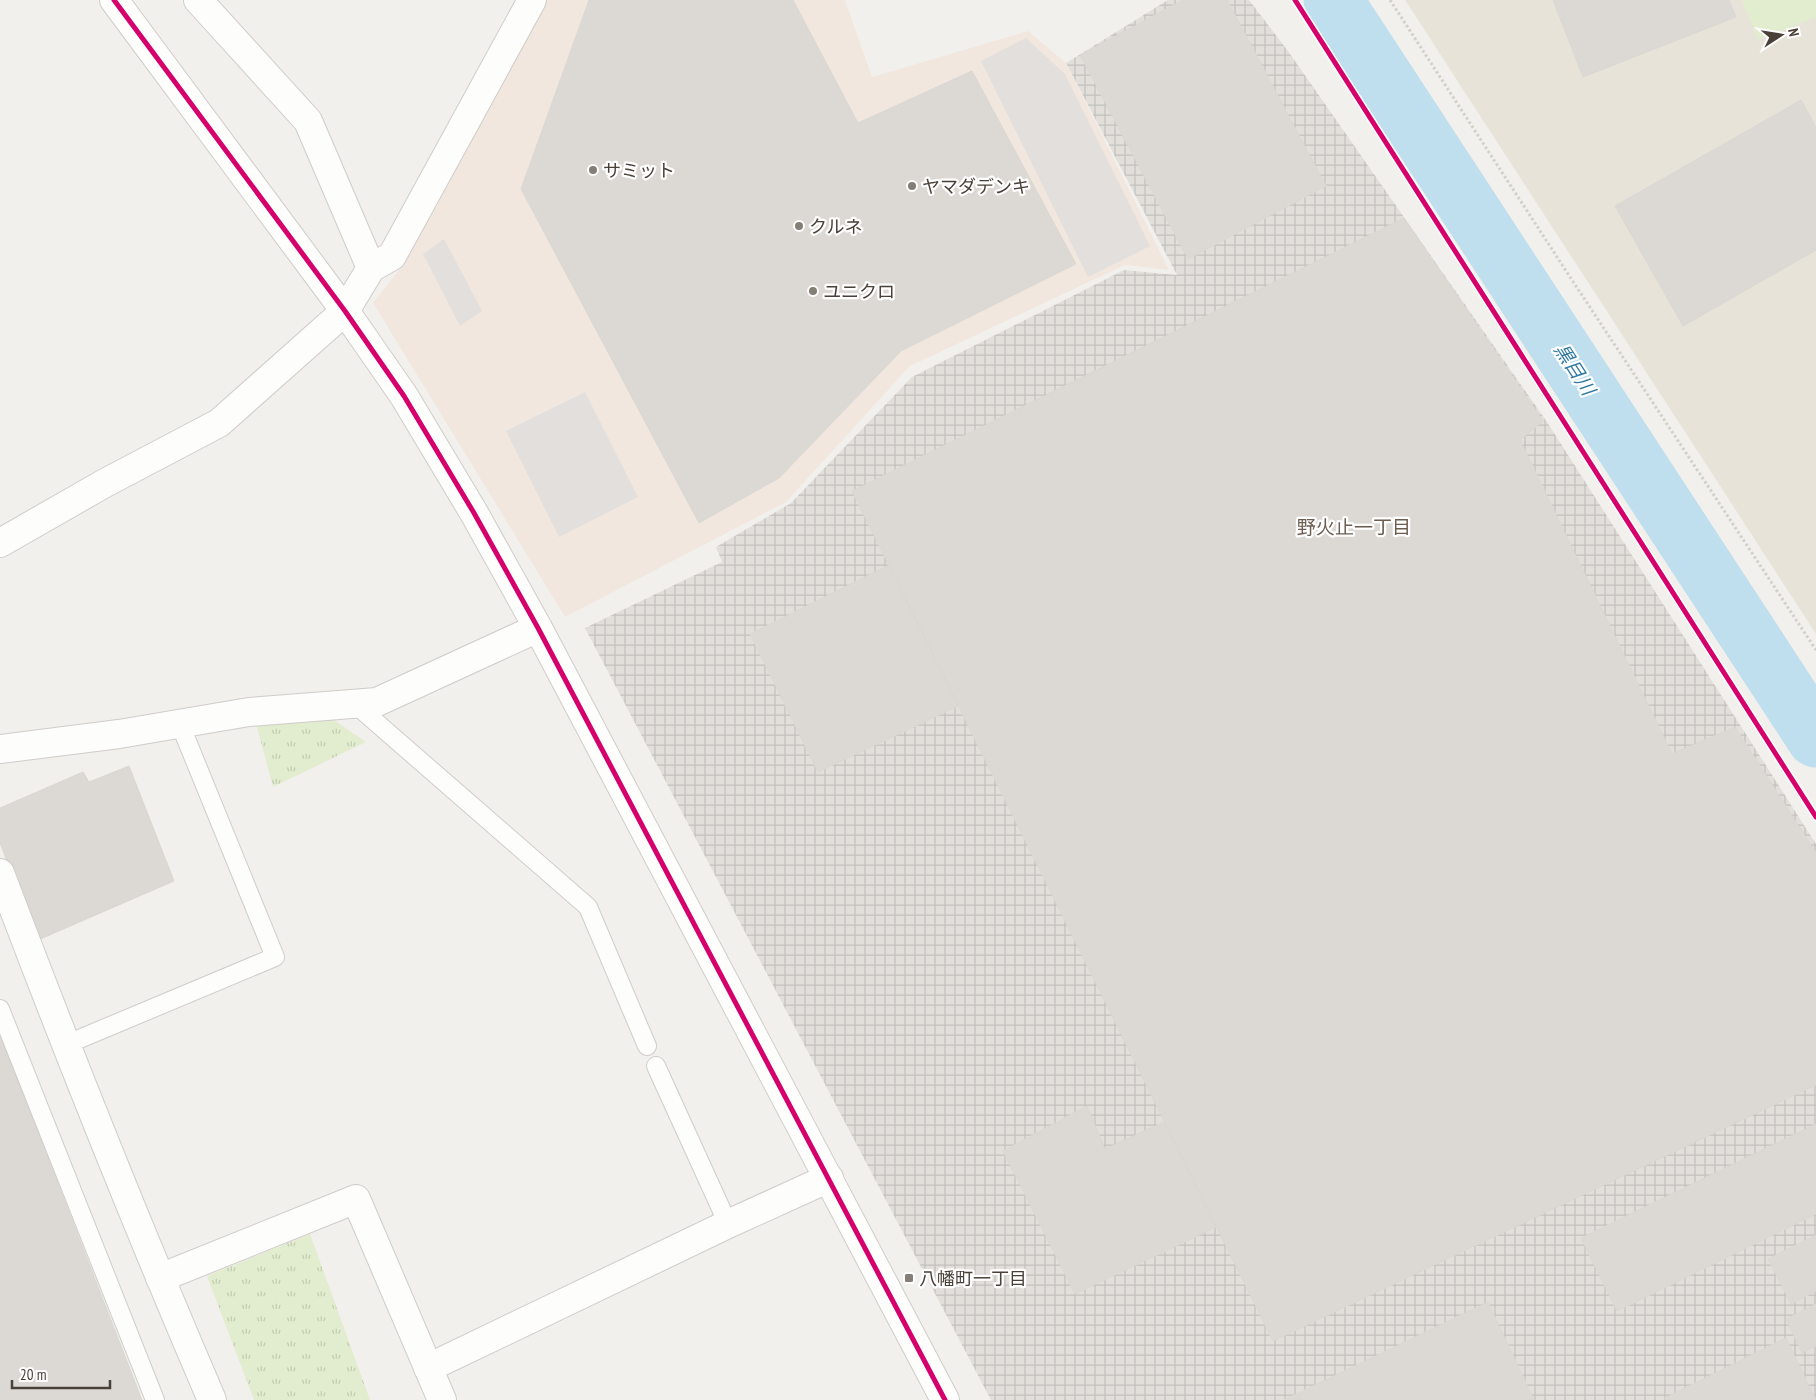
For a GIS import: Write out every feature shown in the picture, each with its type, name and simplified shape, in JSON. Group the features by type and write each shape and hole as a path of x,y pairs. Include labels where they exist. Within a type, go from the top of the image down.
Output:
{"street":[{"path":"114,0 345,311 422,426 538,628 946,1400"},
{"path":"198,0 308,121 371,268"},
{"path":"0,543 105,482 219,423 345,311 371,268 392,256 532,0"},
{"path":"0,749 119,734 253,712 376,702 538,628"},
{"path":"0,873 65,1045 212,1400"},
{"path":"428,1368 728,1224 829,1178"},
{"path":"160,1278 356,1200 442,1400"}],"lane":[{"path":"355,704 588,907 647,1046"},
{"path":"65,1045 275,957 180,724"},
{"path":"0,1009 155,1400"},
{"path":"656,1066 728,1224"}],"path":[{"path":"1294,0 1816,817"},
{"path":"1390,0 1816,650"}],"shaded area":[{"path":"541,0 845,0 872,77 1028,31 1066,63 1169,270 1125,265 910,366 786,502 565,617 373,303 399,270 515,57"},
{"path":"1168,0 1249,0 1288,51 1547,422 1816,844 1816,1400 991,1400 585,628 722,562 716,547 791,503 912,377 1124,270 1177,275 1066,63"},
{"path":"1405,0 1816,0 1816,634"},
{"path":"1026,38 1065,74 1150,246 1088,277 981,61"},
{"path":"444,239 482,311 460,326 423,254"},
{"path":"585,392 638,497 559,537 506,431"}],"green space":[{"path":"1742,0 1816,0 1816,17 1758,40"},
{"path":"315,707 366,742 273,787 253,712"},
{"path":"310,1234 370,1400 254,1400 207,1276"}],"building":[{"name":"クルネ","path":"589,0 793,0 858,123 972,71 1076,264 901,351 779,478 699,523 521,189"},
{"path":"1183,0 1227,0 1326,186 1188,259 1080,55"},
{"path":"1553,0 1729,0 1736,17 1583,77"},
{"path":"1801,100 1816,127 1816,250 1683,326 1615,206"},
{"path":"1404,218 1543,421 1520,440 1672,754 1735,727 1816,853 1816,1085 1273,1341 852,491"},
{"path":"889,565 958,706 818,772 750,634"},
{"path":"129,766 174,881 38,940 0,843 0,808 83,772 89,782"},
{"path":"0,1034 142,1400 0,1400"},
{"path":"1087,1106 1105,1149 1164,1122 1216,1227 1075,1294 1003,1151"},
{"path":"1816,1124 1816,1214 1617,1311 1581,1238"},
{"path":"1816,1235 1816,1291 1791,1304 1768,1259"},
{"path":"1488,1302 1534,1400 1284,1400"},
{"path":"1816,1304 1816,1346 1802,1353 1786,1319"},
{"path":"1786,1338 1816,1400 1666,1400 1665,1398"}],"waterway":[{"name":"黒目川","path":"1333,0 1816,738"}],"cycle path":[{"path":"114,0 345,311 404,396 474,513 538,628 945,1400"},
{"path":"1295,0 1816,817"}],"place":[{"name":"サミット","path":"593,170"},
{"name":"ヤマダデンキ","path":"912,186"},
{"name":"クルネ","path":"799,226"},
{"name":"ユニクロ","path":"813,291"},
{"name":"八幡町一丁目","path":"909,1278"}],"district":[{"name":"野火止一丁目","path":"1354,527"}]}
